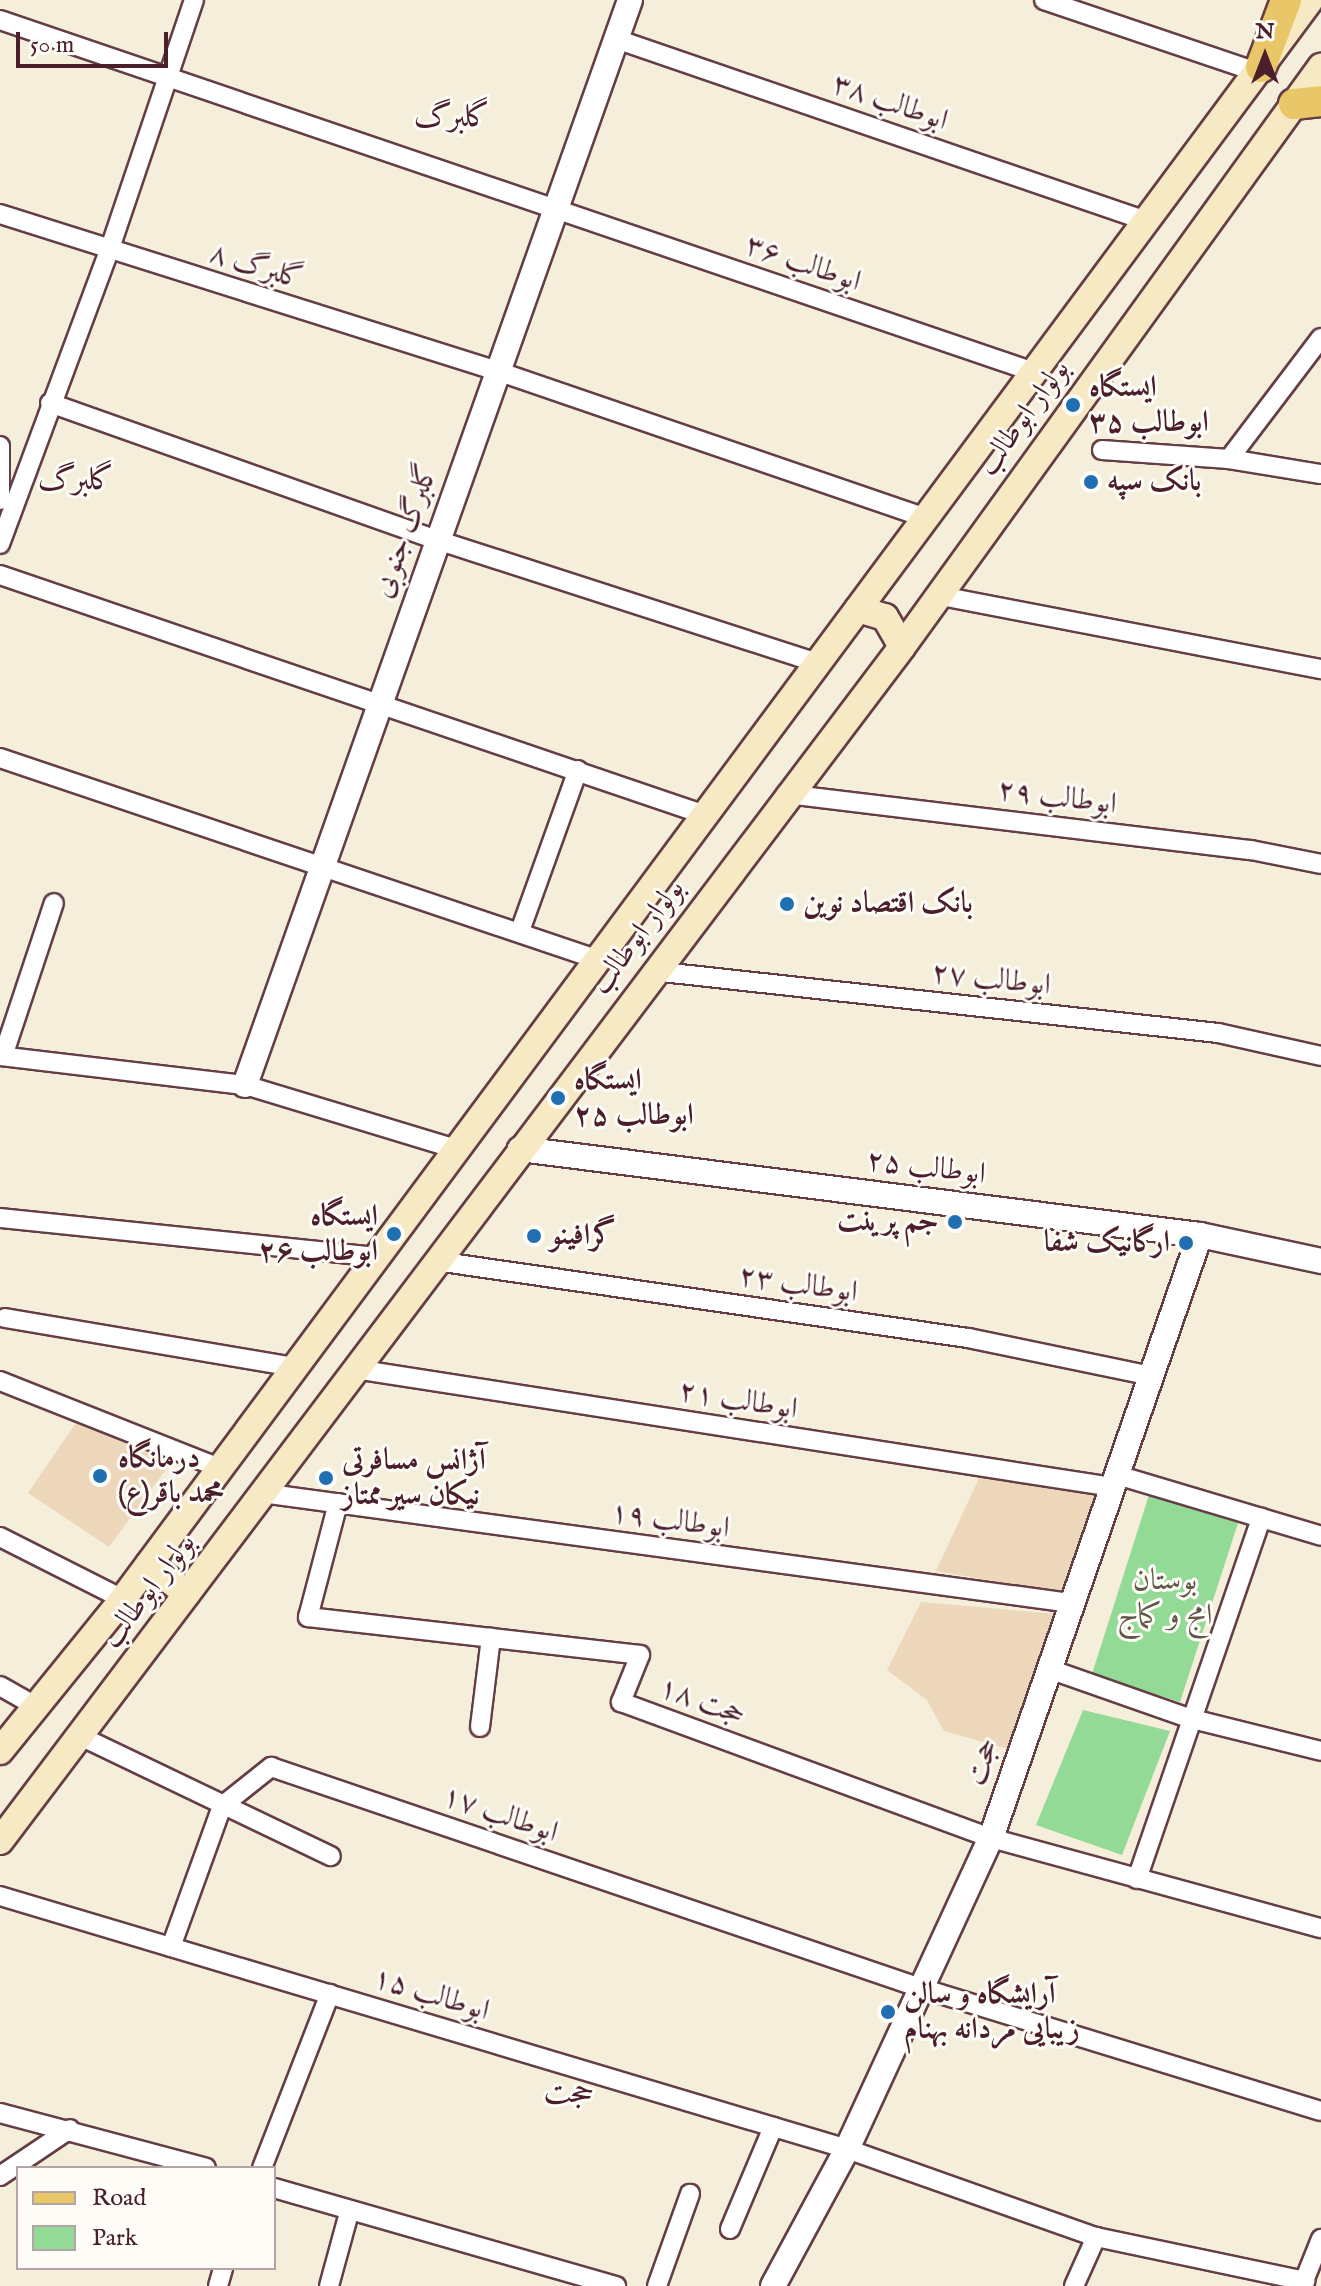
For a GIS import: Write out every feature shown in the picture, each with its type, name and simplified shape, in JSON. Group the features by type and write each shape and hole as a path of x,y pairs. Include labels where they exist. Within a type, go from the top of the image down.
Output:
{"main road":[{"path":"1259,70 1286,0"},
{"name":"بولوار ابوطالب","path":"0,1751 123,1599 1310,0"},
{"name":"بولوار ابوطالب","path":"0,1841 786,794 902,647 936,595 1307,103 1321,67"},
{"path":"858,609 885,617 902,647"},
{"path":"149,1564 187,1594"}],"street":[{"path":"0,544 109,251 194,0"},
{"path":"1044,0 1259,70"},
{"name":"گلبرگ جنوبی","path":"245,1085 628,1"},
{"name":"ابوطالب ۳۶","path":"0,20 1034,372"},
{"name":"ابوطالب ۳۸","path":"616,39 1146,221"},
{"name":"گلبرگ ۸","path":"0,214 109,251 497,371 926,518"},
{"path":"1229,459 1321,338"},
{"path":"50,403 437,540 818,663"},
{"path":"0,446 0,500"},
{"path":"1102,450 1229,459 1321,474"},
{"path":"0,575 705,815"},
{"path":"936,595 1321,669"},
{"path":"0,758 596,959"},
{"path":"520,931 578,770"},
{"name":"ابوطالب ۲۹","path":"786,794 1251,850 1321,864"},
{"path":"54,903 1,1056 245,1085 455,1149"},
{"name":"ابوطالب ۲۷","path":"653,971 1218,1033 1321,1056"},
{"name":"ابوطالب ۲۵","path":"520,1149 1200,1235 1321,1261"},
{"path":"0,1218 377,1257"},
{"name":"حجت","path":"773,2286 847,2149 991,1838 1200,1235"},
{"name":"ابوطالب ۲۳","path":"436,1261 968,1338 1151,1376"},
{"path":"5,1318 295,1367"},
{"name":"ابوطالب ۲۱","path":"355,1369 1115,1481 1321,1536"},
{"path":"0,1381 220,1468"},
{"name":"ابوطالب ۱۹","path":"262,1493 1070,1603"},
{"name":"حجت ۱۸","path":"338,1503 308,1617 640,1655 621,1702 991,1838"},
{"path":"1137,1879 1261,1518"},
{"path":"0,1537 123,1599"},
{"path":"480,1727 491,1638"},
{"path":"1049,1669 1192,1719 1321,1751"},
{"path":"0,1686 37,1707"},
{"path":"80,1736 331,1856"},
{"name":"ابوطالب ۱۷","path":"222,1806 271,1767 921,1988"},
{"path":"171,1947 222,1806"},
{"path":"991,1838 1321,1928"},
{"name":"ابوطالب ۱۵","path":"0,1896 847,2149 1096,2237 1303,2283"},
{"path":"921,1988 1321,2111"},
{"path":"263,2166 330,1994"},
{"path":"0,2113 70,2129 199,2166"},
{"path":"730,2229 773,2127"},
{"path":"0,2176 70,2129"},
{"path":"276,2189 349,2213 616,2286"},
{"path":"657,2286 690,2194"},
{"path":"329,2286 349,2213"},
{"path":"1074,2286 1096,2237"},
{"path":"1303,2283 1321,2239"}],"shaded area":[{"name":"درمانگاه محمد باقر(ع)","path":"78,1420 173,1460 109,1547 28,1493"},
{"path":"980,1476 1101,1495 1062,1593 936,1571"},
{"path":"921,1602 1057,1614 1008,1749 944,1731 927,1700 887,1670"}],"green space":[{"name":"بوستان امج و کماج","path":"1149,1495 1238,1523 1180,1702 1092,1674"},
{"name":"بوستان امج و کماج","path":"1083,1710 1170,1731 1122,1855 1036,1825"}],"place":[{"name":"ایستگاه ابوطالب ۳۵","path":"1073,405"},
{"name":"بانک سپه","path":"1091,482"},
{"name":"بانک اقتصاد نوین","path":"787,904"},
{"name":"ایستگاه ابوطالب ۲۵","path":"558,1098"},
{"name":"جم پرینت","path":"955,1222"},
{"name":"ایستگاه ابوطالب ۲۶","path":"394,1234"},
{"name":"گرافینو","path":"534,1236"},
{"name":"ارگانیک شفا","path":"1186,1243"},
{"name":"درمانگاه محمد باقر(ع)","path":"100,1476"},
{"name":"آژانس مسافرتی نیکان سیر ممتاز","path":"326,1478"},
{"name":"آرایشگاه و سالن زیبایی مردانه بهنام","path":"888,2012"}],"district":[{"name":"گلبرگ","path":"452,118"},
{"name":"گلبرگ","path":"76,481"},
{"name":"حجت","path":"569,2094"}]}
